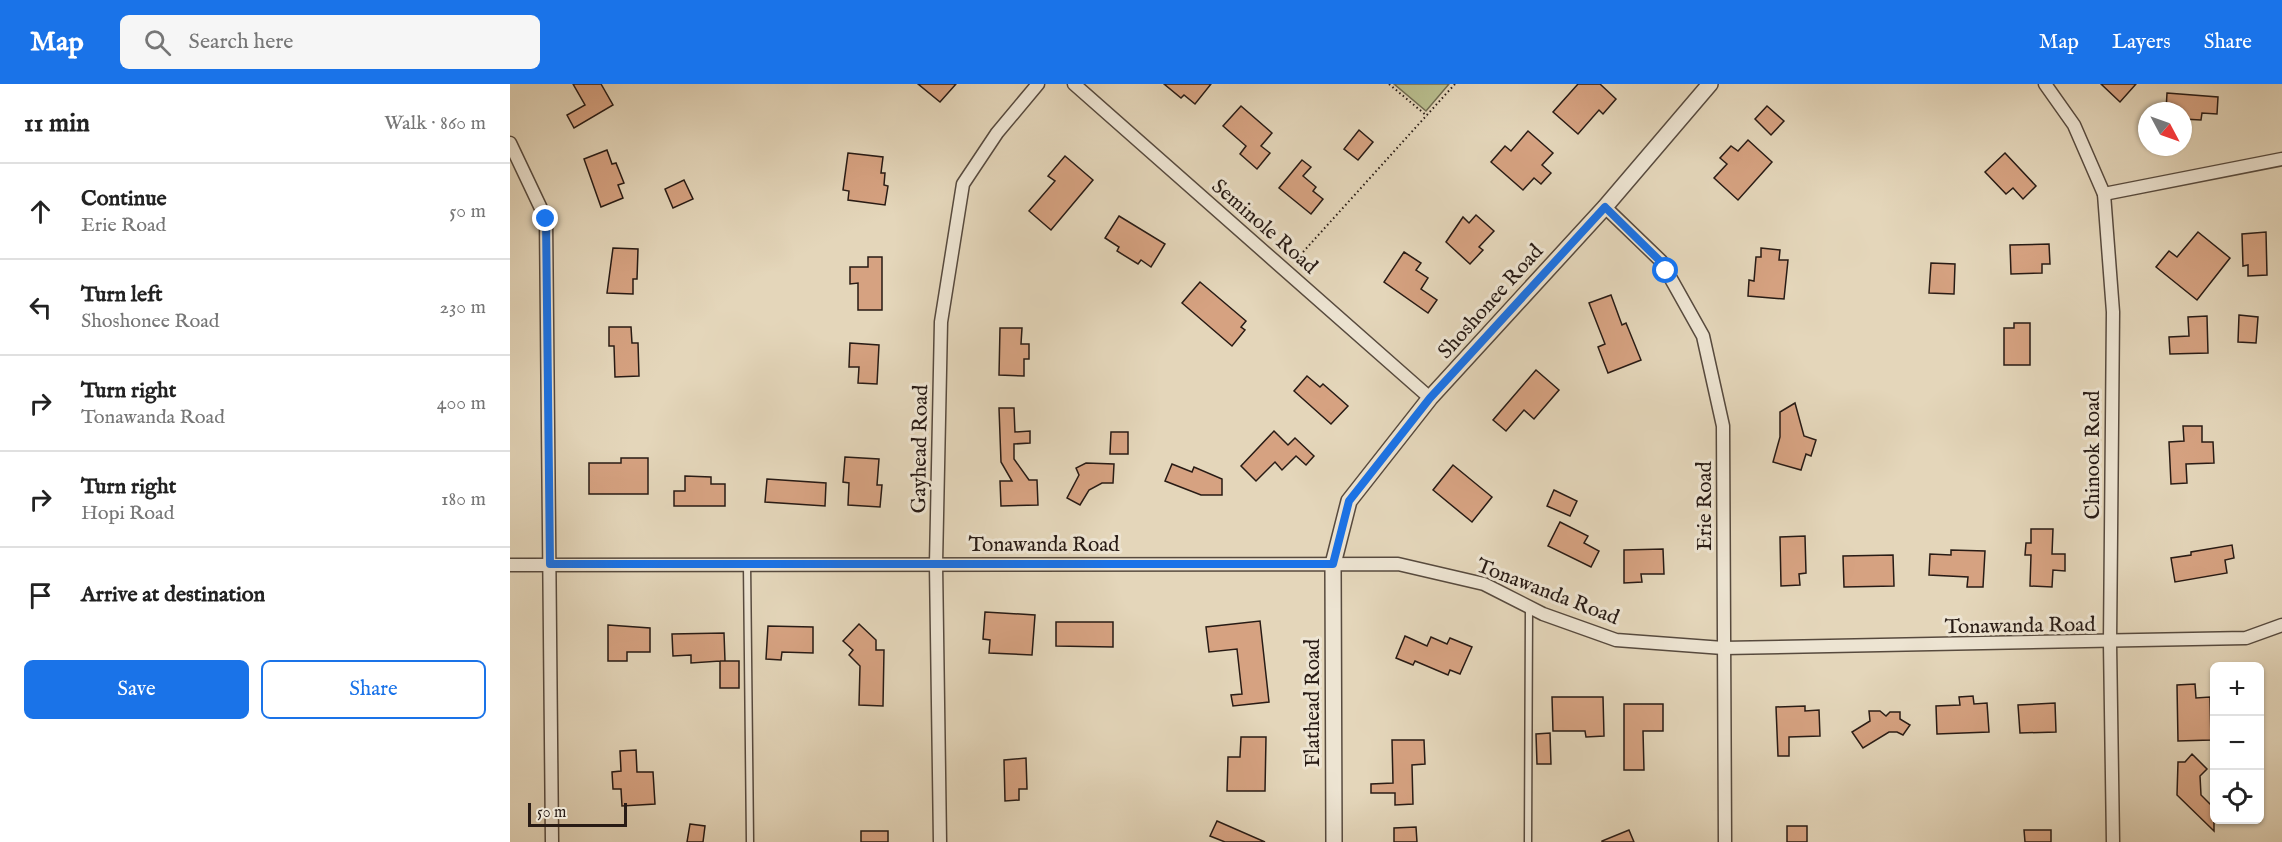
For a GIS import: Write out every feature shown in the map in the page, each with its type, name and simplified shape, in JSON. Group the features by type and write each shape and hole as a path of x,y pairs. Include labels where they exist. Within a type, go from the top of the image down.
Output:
{"street":[{"name":"Gayhead Road","path":"940,842 936,564 941,322 963,184 997,134 1038,84"},
{"name":"Seminole Road","path":"1074,84 1430,398"},
{"name":"Shoshonee Road","path":"1333,564 1349,501 1430,398 1605,207 1710,84"},
{"name":"Chinook Road","path":"2045,84 2074,125 2104,194 2113,312 2110,643 2113,842"},
{"path":"510,143 546,219 552,842"},
{"path":"2104,194 2282,159"},
{"name":"Erie Road","path":"1605,207 1660,261 1703,336 1724,426 1725,842"},
{"name":"Flathead Road","path":"1333,564 1334,842"},
{"name":"Tonawanda Road","path":"510,565 1398,564 1484,584 1529,607 1616,640 1723,648 2110,643 2246,638 2282,626"}],"lane":[{"path":"747,564 750,842"},
{"path":"1527,842 1529,607"}],"path":[{"path":"1389,84 1427,116"},
{"path":"1286,271 1455,84"}],"green space":[{"path":"1394,84 1449,84 1426,111"}],"building":[{"path":"573,84 601,84 613,105 574,128 567,115 585,105"},
{"path":"918,84 956,84 940,102"},
{"path":"1164,84 1211,84 1195,104 1184,95 1181,98"},
{"path":"1578,84 1600,84 1616,99 1603,114 1599,110 1578,134 1553,112"},
{"path":"2101,84 2136,84 2120,102"},
{"path":"2167,93 2218,97 2217,114 2202,113 2201,120 2192,120 2192,102 2166,102"},
{"path":"1241,106 1272,133 1261,146 1270,153 1257,169 1240,154 1246,146 1223,126"},
{"path":"1767,106 1784,121 1771,135 1755,119"},
{"path":"1359,130 1373,142 1358,160 1344,149"},
{"path":"1528,131 1553,153 1542,165 1551,173 1541,184 1534,178 1523,190 1491,162 1505,146 1511,151"},
{"path":"1748,140 1772,162 1738,200 1714,178 1727,164 1720,158 1731,146 1738,151"},
{"path":"607,150 612,164 616,163 624,183 618,185 623,198 601,207 584,159"},
{"path":"848,153 883,157 881,173 885,173 884,185 888,186 885,205 848,200 849,191 843,190"},
{"path":"2005,153 2036,186 2023,199 2013,188 2006,194 1985,172"},
{"path":"1065,156 1093,180 1051,230 1029,211 1055,181 1048,176"},
{"path":"1302,160 1311,167 1303,176 1316,187 1313,191 1323,199 1311,214 1279,188"},
{"path":"684,180 693,199 673,208 665,189"},
{"path":"1476,215 1494,231 1479,247 1483,250 1470,264 1446,242 1463,217 1469,223"},
{"path":"1119,216 1165,244 1151,267 1141,260 1138,264 1117,251 1119,247 1105,238"},
{"path":"2198,232 2230,258 2197,300 2156,267 2169,251 2177,257"},
{"path":"2266,232 2267,275 2248,276 2248,265 2243,266 2242,234"},
{"path":"2049,244 2050,264 2042,264 2042,273 2011,274 2010,245"},
{"path":"613,248 638,249 637,279 633,279 633,294 607,293"},
{"path":"1761,248 1780,250 1779,260 1788,260 1784,299 1748,296 1749,280 1754,281 1756,257 1761,257"},
{"path":"1404,252 1421,263 1416,270 1428,278 1421,289 1437,300 1428,313 1384,282"},
{"path":"868,257 882,257 882,310 858,310 858,283 850,284 850,267 868,267"},
{"path":"1931,263 1955,264 1954,294 1929,293"},
{"path":"1200,282 1246,321 1241,327 1245,330 1232,346 1182,303"},
{"path":"1611,295 1622,325 1626,323 1641,360 1608,373 1598,347 1605,344 1589,303"},
{"path":"2239,315 2258,317 2256,343 2238,342"},
{"path":"2207,316 2208,353 2170,354 2169,337 2189,336 2188,317"},
{"path":"2014,323 2030,323 2030,365 2004,365 2004,328 2014,328"},
{"path":"609,327 631,327 632,343 638,343 639,376 615,377 614,346 609,346"},
{"path":"1000,328 1022,328 1021,344 1029,344 1029,359 1024,359 1024,376 999,375"},
{"path":"850,343 879,345 877,384 858,383 859,367 849,367"},
{"path":"1536,370 1559,390 1534,419 1524,410 1506,431 1493,420"},
{"path":"1307,376 1320,387 1323,384 1348,406 1331,424 1294,391"},
{"path":"1795,403 1804,436 1816,440 1811,456 1806,454 1801,470 1773,462 1780,437 1780,412"},
{"path":"999,408 1014,408 1015,432 1030,431 1030,443 1014,444 1014,459 1029,480 1037,480 1038,505 1001,506 1000,481 1012,481 1001,462"},
{"path":"2183,426 2202,426 2202,442 2213,442 2214,463 2186,464 2187,483 2171,484 2169,442 2184,441"},
{"path":"1274,431 1288,445 1295,438 1314,456 1306,465 1296,456 1282,470 1275,462 1256,481 1241,466"},
{"path":"1111,432 1128,432 1128,454 1110,454"},
{"path":"845,457 879,459 877,485 882,485 880,507 848,505 849,483 843,482"},
{"path":"621,458 648,458 648,494 589,494 589,463 621,463"},
{"path":"1086,463 1114,464 1113,483 1102,483 1089,490 1080,505 1067,498 1079,475 1076,468"},
{"path":"1172,464 1192,472 1194,467 1222,479 1222,495 1201,495 1165,481"},
{"path":"1453,465 1492,497 1472,522 1433,490"},
{"path":"685,476 711,477 711,484 725,484 725,506 674,506 674,491 685,491"},
{"path":"767,479 826,483 825,506 765,502"},
{"path":"1554,490 1577,501 1570,516 1547,506"},
{"path":"1560,522 1588,536 1584,543 1599,551 1591,567 1548,546"},
{"path":"2031,529 2053,529 2052,554 2065,554 2065,571 2053,570 2052,587 2030,586 2031,555 2025,555 2026,543 2031,543"},
{"path":"1805,536 1806,573 1799,574 1800,585 1781,586 1780,537"},
{"path":"2232,545 2234,558 2225,560 2227,573 2175,582 2171,558"},
{"path":"1663,549 1664,574 1641,574 1642,582 1624,583 1624,550"},
{"path":"1951,550 1985,551 1983,587 1967,587 1968,577 1929,575 1930,554 1951,555"},
{"path":"1893,555 1894,586 1844,587 1843,556"},
{"path":"985,612 1035,615 1032,655 989,653 990,640 983,639"},
{"path":"1260,621 1269,702 1233,706 1231,695 1242,694 1237,649 1209,652 1206,627"},
{"path":"1056,622 1113,622 1113,647 1056,646"},
{"path":"859,624 876,640 876,650 884,650 883,706 859,705 860,666 849,655 853,650 843,641"},
{"path":"608,625 650,628 650,652 627,652 627,661 608,661"},
{"path":"768,626 813,627 813,653 782,652 781,660 766,659"},
{"path":"724,633 725,661 739,661 739,688 720,688 720,661 691,663 691,655 673,656 672,634"},
{"path":"1405,636 1427,646 1431,637 1447,644 1450,638 1472,647 1460,674 1450,670 1448,675 1415,661 1413,665 1396,658"},
{"path":"2195,684 2196,698 2210,697 2210,740 2178,741 2177,685"},
{"path":"1973,696 1974,704 1987,703 1989,732 1937,734 1936,706 1960,705 1959,697"},
{"path":"1552,697 1603,697 1604,736 1586,737 1585,731 1553,731"},
{"path":"2055,703 2056,732 2020,733 2018,705"},
{"path":"1624,704 1663,704 1663,731 1643,731 1644,770 1624,770"},
{"path":"1805,706 1805,711 1819,710 1820,736 1789,737 1789,756 1778,756 1776,707"},
{"path":"1869,711 1880,711 1886,716 1890,712 1900,712 1900,719 1910,725 1903,735 1889,732 1863,748 1852,732 1870,721"},
{"path":"1550,733 1551,764 1537,764 1536,734"},
{"path":"1241,737 1266,737 1265,791 1227,791 1228,757 1240,757"},
{"path":"1392,740 1424,740 1425,764 1412,765 1413,804 1395,805 1395,793 1371,793 1371,784 1393,783"},
{"path":"636,750 637,772 653,772 655,804 622,806 621,789 613,789 612,772 621,771 620,751"},
{"path":"2192,754 2207,769 2200,776 2201,795 2210,804 2210,824 2214,824 2214,831 2177,795 2178,762 2185,762"},
{"path":"1026,758 1027,789 1019,789 1019,800 1005,801 1004,760"},
{"path":"1217,821 1265,842 1225,842 1210,836"},
{"path":"690,824 705,826 703,842 687,842"},
{"path":"1787,826 1807,826 1807,842 1787,842"},
{"path":"1416,827 1417,842 1394,842 1394,828"},
{"path":"1629,830 1634,842 1602,842 1602,841"},
{"path":"2024,830 2051,830 2051,842 2025,842"},
{"path":"861,831 888,831 888,842 861,842"}],"route":[{"path":"546,219 550,564 1333,564 1349,501 1430,398 1605,207 1660,261 1666,271"}]}
